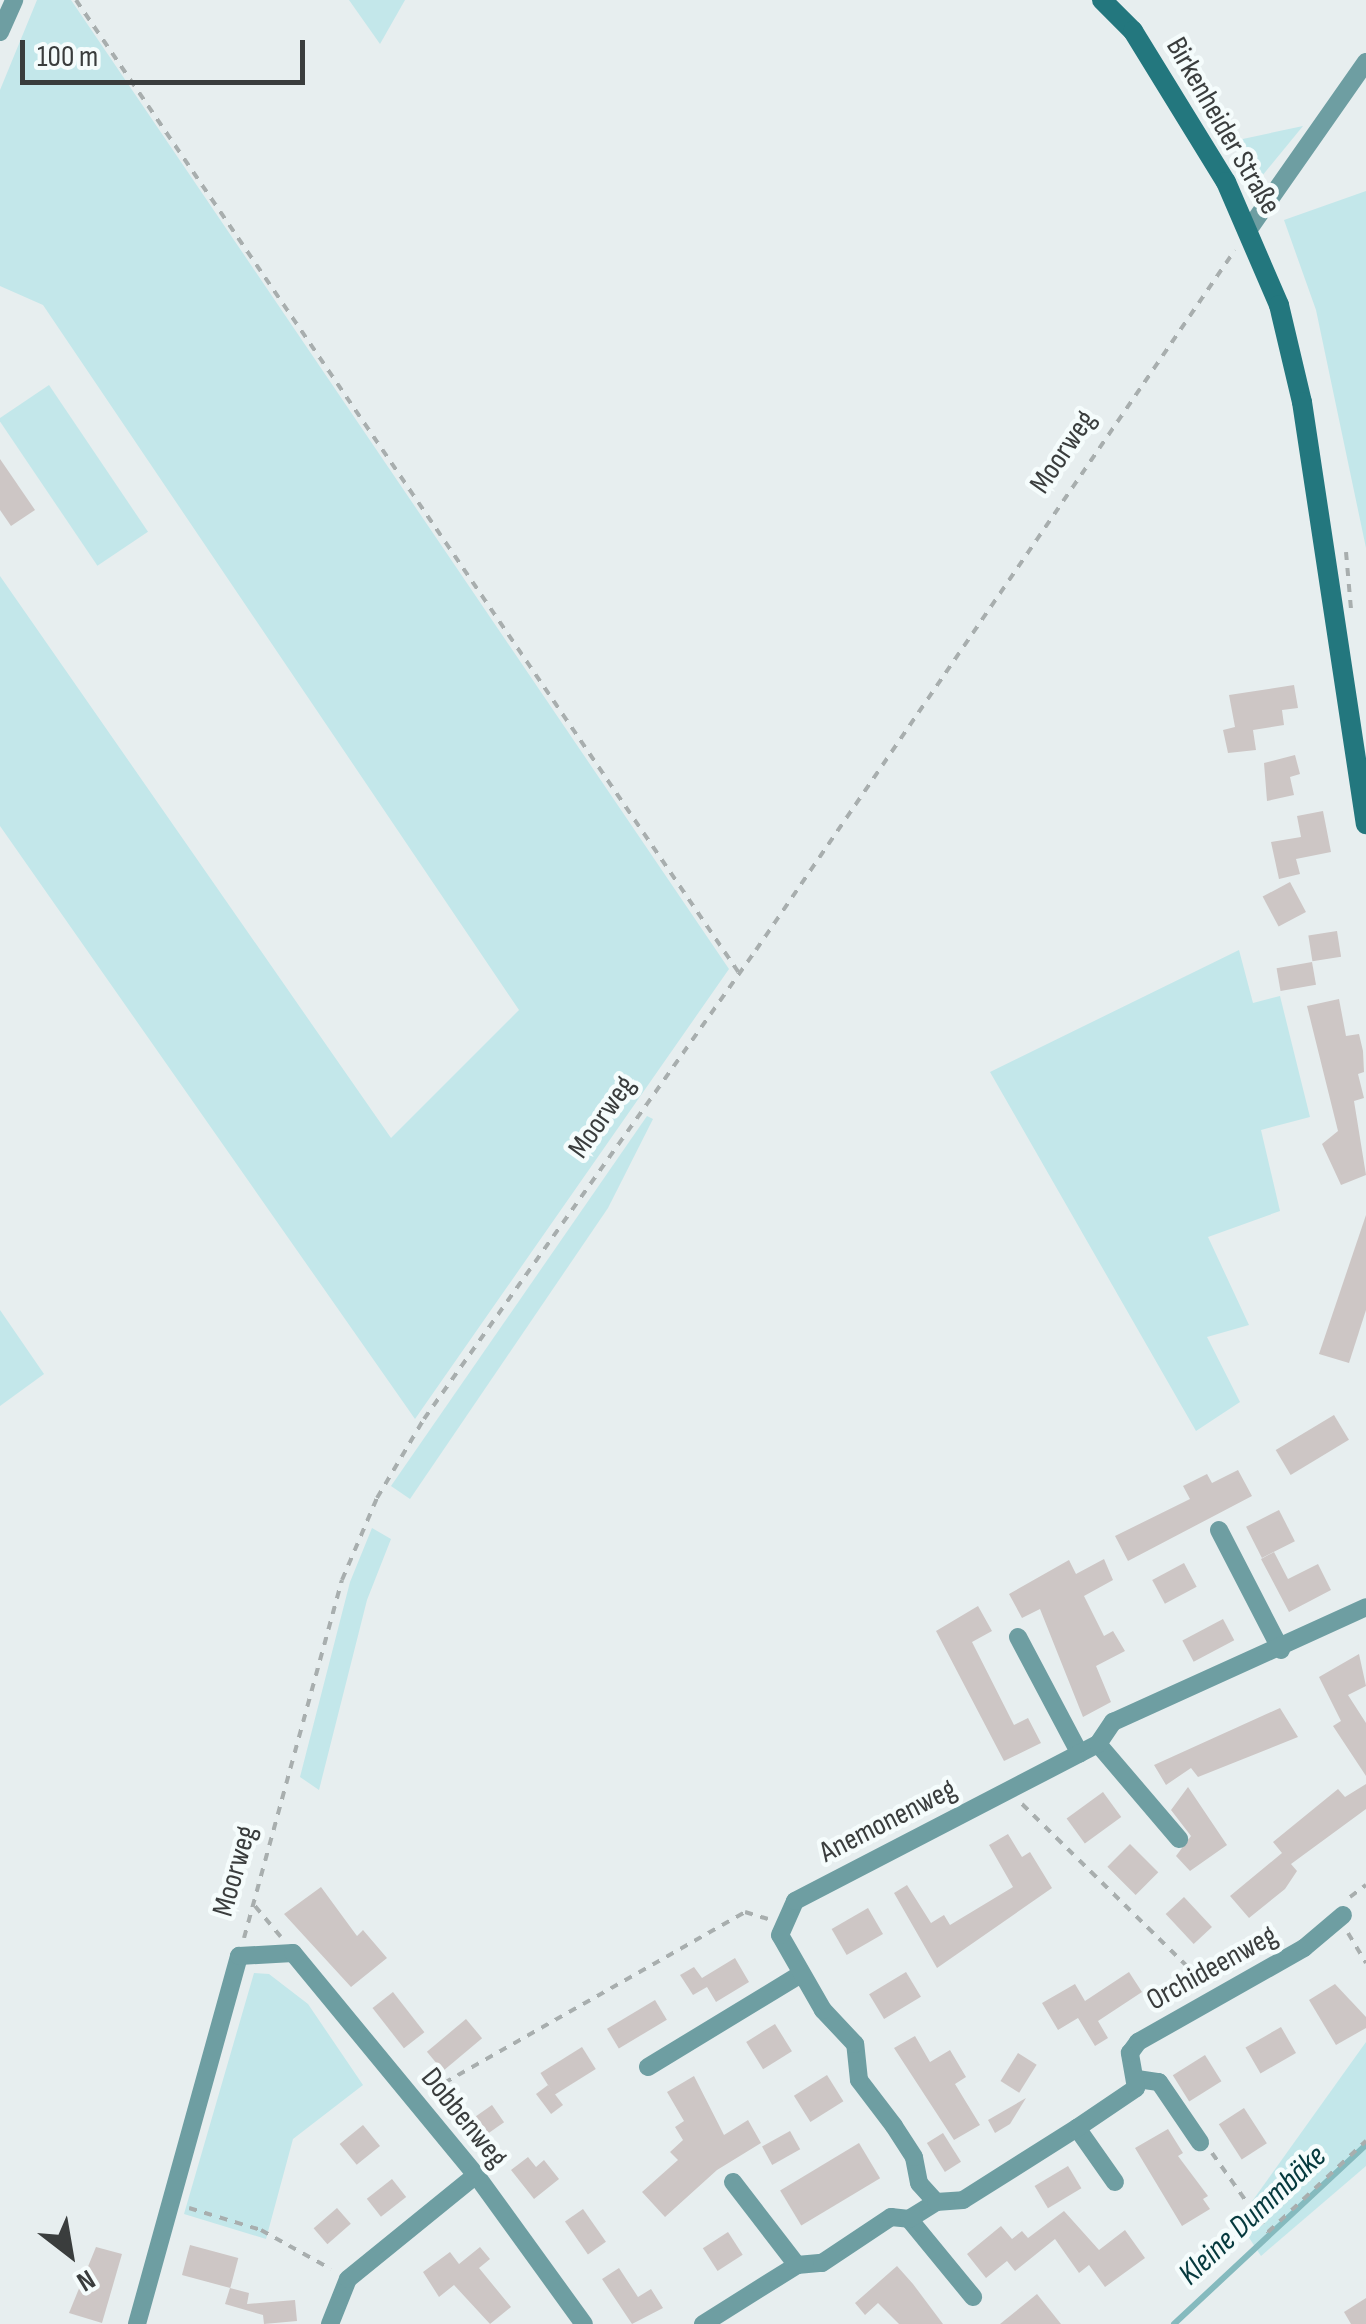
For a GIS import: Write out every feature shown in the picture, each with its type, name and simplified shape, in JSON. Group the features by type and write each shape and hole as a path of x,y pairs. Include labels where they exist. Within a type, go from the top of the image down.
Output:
{"street":[{"path":"0,32 14,0"},
{"name":"Birkenheider Straße","path":"1102,0 1133,31 1249,230 1278,306 1302,402 1366,824"},
{"path":"1249,230 1366,62"},
{"path":"1219,1530 1281,1650"},
{"name":"Anemonenweg","path":"782,1923 794,1900 1098,1744 1113,1722 1241,1661 1281,1650 1366,1607"},
{"path":"1018,1636 1080,1754"},
{"path":"1098,1744 1179,1840"},
{"name":"Orchideenweg","path":"1137,2079 1130,2053 1138,2042 1304,1948 1341,1916"},
{"path":"782,1923 780,1935 802,1974 854,2044 859,2080 914,2157 918,2183 936,2202"},
{"path":"239,1956 293,1953"},
{"name":"Dobbenweg","path":"293,1953 476,2174 584,2324"},
{"name":"Moorweg","path":"136,2324 239,1956"},
{"path":"648,2067 802,1974"},
{"path":"703,2324 797,2265 822,2263 890,2216 908,2219 936,2202 964,2200 1136,2088 1137,2079 1159,2082 1200,2142"},
{"path":"1077,2128 1115,2182"},
{"path":"330,2324 348,2279 476,2174"},
{"path":"733,2182 797,2265"},
{"path":"908,2219 973,2297"}],"path":[{"path":"76,0 738,973"},
{"name":"Moorweg","path":"239,1956 342,1580 377,1498 435,1402 738,973 1249,230"},
{"path":"1008,1790 1216,1995"},
{"path":"255,1905 293,1953"},
{"path":"414,2100 746,1912 782,1923"},
{"path":"1341,1916 1366,1963"},
{"path":"1200,2142 1268,2232 1366,2141"},
{"path":"169,2202 261,2230 348,2279"}],"shaded area":[{"path":"37,0 71,0 729,969 415,1419 0,826 0,576 391,1138 519,1010 43,305 0,286 0,90"},
{"path":"349,0 405,0 380,44"},
{"path":"1303,126 1262,176 1238,140"},
{"path":"1366,191 1366,548 1316,310 1284,220"},
{"path":"49,385 148,532 97,566 0,421"},
{"path":"1239,950 1253,1003 1280,996 1310,1117 1261,1130 1280,1211 1208,1237 1249,1325 1207,1337 1240,1402 1196,1431 990,1072"},
{"path":"647,1116 653,1119 608,1208 410,1499 391,1486"},
{"path":"0,1310 44,1374 0,1406"},
{"path":"372,1528 391,1539 367,1600 319,1790 300,1777 350,1582"},
{"path":"254,1973 269,1974 308,2004 363,2085 293,2139 266,2239 184,2214"},
{"path":"1366,2042 1366,2166 1261,2256 1238,2221"}],"building":[{"path":"0,459 35,510 11,526 0,510"},
{"path":"1294,685 1298,708 1282,710 1284,725 1253,730 1256,750 1228,753 1223,730 1235,727 1229,695"},
{"path":"1295,755 1300,774 1290,777 1294,795 1267,801 1264,763"},
{"path":"1323,811 1331,852 1296,859 1300,874 1279,879 1271,842 1301,837 1297,816"},
{"path":"1290,882 1306,912 1279,927 1263,897"},
{"path":"1337,931 1341,957 1312,961 1308,936"},
{"path":"1312,962 1316,985 1281,991 1277,968"},
{"path":"1339,999 1346,1036 1359,1034 1363,1051 1364,1072 1358,1074 1364,1098 1354,1101 1366,1175 1341,1185 1322,1144 1338,1131 1307,1006"},
{"path":"1366,1215 1366,1310 1349,1363 1319,1354"},
{"path":"1334,1415 1349,1440 1291,1475 1276,1450"},
{"path":"1238,1470 1252,1496 1128,1561 1115,1536 1190,1499 1183,1486 1207,1474 1212,1483"},
{"path":"1279,1510 1295,1541 1262,1558 1246,1527"},
{"path":"1274,1552 1288,1579 1318,1564 1331,1590 1289,1612 1261,1559"},
{"path":"1104,1559 1113,1580 1084,1596 1104,1636 1113,1631 1125,1651 1096,1666 1111,1702 1083,1717 1040,1609 1022,1618 1009,1594 1069,1560 1076,1574"},
{"path":"1184,1563 1197,1587 1165,1604 1152,1580"},
{"path":"978,1606 992,1631 972,1642 1014,1725 1028,1718 1041,1743 1004,1761 936,1631"},
{"path":"1223,1619 1234,1640 1194,1662 1182,1641"},
{"path":"1359,1654 1366,1686 1348,1695 1366,1723 1366,1776 1333,1726 1341,1721 1319,1677"},
{"path":"1280,1708 1298,1737 1198,1777 1191,1768 1166,1785 1154,1765"},
{"path":"1366,1784 1366,1809 1291,1864 1297,1871 1285,1889 1249,1918 1230,1896 1282,1853 1273,1842 1338,1789 1345,1797"},
{"path":"1188,1787 1227,1845 1190,1871 1176,1856 1191,1836 1171,1810"},
{"path":"1103,1792 1121,1817 1085,1844 1067,1818"},
{"path":"1008,1834 1022,1857 1030,1852 1052,1888 937,1968 894,1893 907,1885 931,1923 944,1915 950,1925 1013,1887 989,1845"},
{"path":"1130,1844 1158,1872 1136,1895 1107,1867"},
{"path":"321,1887 357,1936 363,1930 387,1958 351,1987 284,1914"},
{"path":"1184,1897 1212,1927 1194,1944 1166,1914"},
{"path":"868,1908 883,1934 847,1955 832,1929"},
{"path":"735,1958 749,1982 716,2002 707,1987 693,1995 680,1975 694,1967 702,1978"},
{"path":"906,1972 921,1997 884,2019 869,1994"},
{"path":"1129,1972 1142,1992 1098,2021 1108,2038 1095,2046 1078,2018 1058,2030 1042,2003 1075,1984 1085,2001"},
{"path":"1335,1984 1366,2017 1366,2028 1336,2045 1309,2000"},
{"path":"393,1992 424,2032 404,2048 373,2008"},
{"path":"655,2000 667,2020 619,2049 607,2029"},
{"path":"466,2019 482,2038 443,2071 427,2052"},
{"path":"775,2024 792,2051 763,2069 746,2042"},
{"path":"1281,2027 1296,2053 1260,2073 1245,2047"},
{"path":"915,2036 930,2062 950,2050 966,2077 955,2084 980,2125 954,2140 894,2048"},
{"path":"582,2047 596,2069 554,2095 540,2073"},
{"path":"1018,2053 1037,2065 1019,2093 1001,2081"},
{"path":"1205,2055 1221,2081 1189,2101 1173,2075"},
{"path":"827,2075 843,2101 810,2122 794,2096"},
{"path":"694,2076 724,2135 748,2120 761,2143 717,2170 665,2217 642,2192 678,2160 670,2152 683,2140 675,2127 684,2121 667,2092"},
{"path":"548,2085 563,2105 551,2114 536,2094"},
{"path":"1026,2098 1010,2124 995,2133 988,2120"},
{"path":"492,2105 504,2122 474,2143 462,2126"},
{"path":"1244,2108 1267,2143 1242,2160 1219,2124"},
{"path":"363,2125 380,2146 357,2165 340,2144"},
{"path":"1168,2129 1183,2153 1178,2156 1208,2196 1203,2199 1210,2209 1182,2226 1135,2148"},
{"path":"790,2131 800,2149 772,2165 762,2147"},
{"path":"943,2133 961,2162 945,2172 927,2143"},
{"path":"859,2143 880,2178 801,2226 780,2190"},
{"path":"528,2157 536,2167 544,2160 559,2179 534,2199 511,2170"},
{"path":"1068,2166 1081,2188 1048,2208 1035,2186"},
{"path":"392,2179 406,2197 381,2217 367,2199"},
{"path":"337,2208 351,2224 327,2244 314,2228"},
{"path":"583,2209 606,2242 588,2254 565,2222"},
{"path":"1064,2211 1099,2250 1125,2230 1145,2258 1105,2287 1089,2265 1079,2273 1055,2239 1015,2271 1007,2261 986,2278 967,2254 1001,2226 1012,2239 1022,2231 1028,2238"},
{"path":"728,2232 743,2255 718,2271 703,2248"},
{"path":"190,2245 238,2258 230,2288 182,2275"},
{"path":"96,2247 122,2254 102,2323 69,2313"},
{"path":"480,2247 490,2259 479,2268 511,2307 490,2324 454,2285 439,2297 423,2272 450,2252 459,2264"},
{"path":"897,2266 943,2324 899,2324 878,2303 865,2315 855,2303"},
{"path":"619,2268 638,2297 651,2289 663,2308 632,2324 602,2279"},
{"path":"230,2288 249,2293 247,2304 295,2300 297,2321 264,2324 263,2315 225,2304"},
{"path":"1037,2294 1061,2324 1000,2324"},
{"path":"1366,2298 1366,2324 1351,2324 1344,2312"}],"waterway":[{"name":"Kleine Dummbäke","path":"1174,2324 1366,2145"}]}
